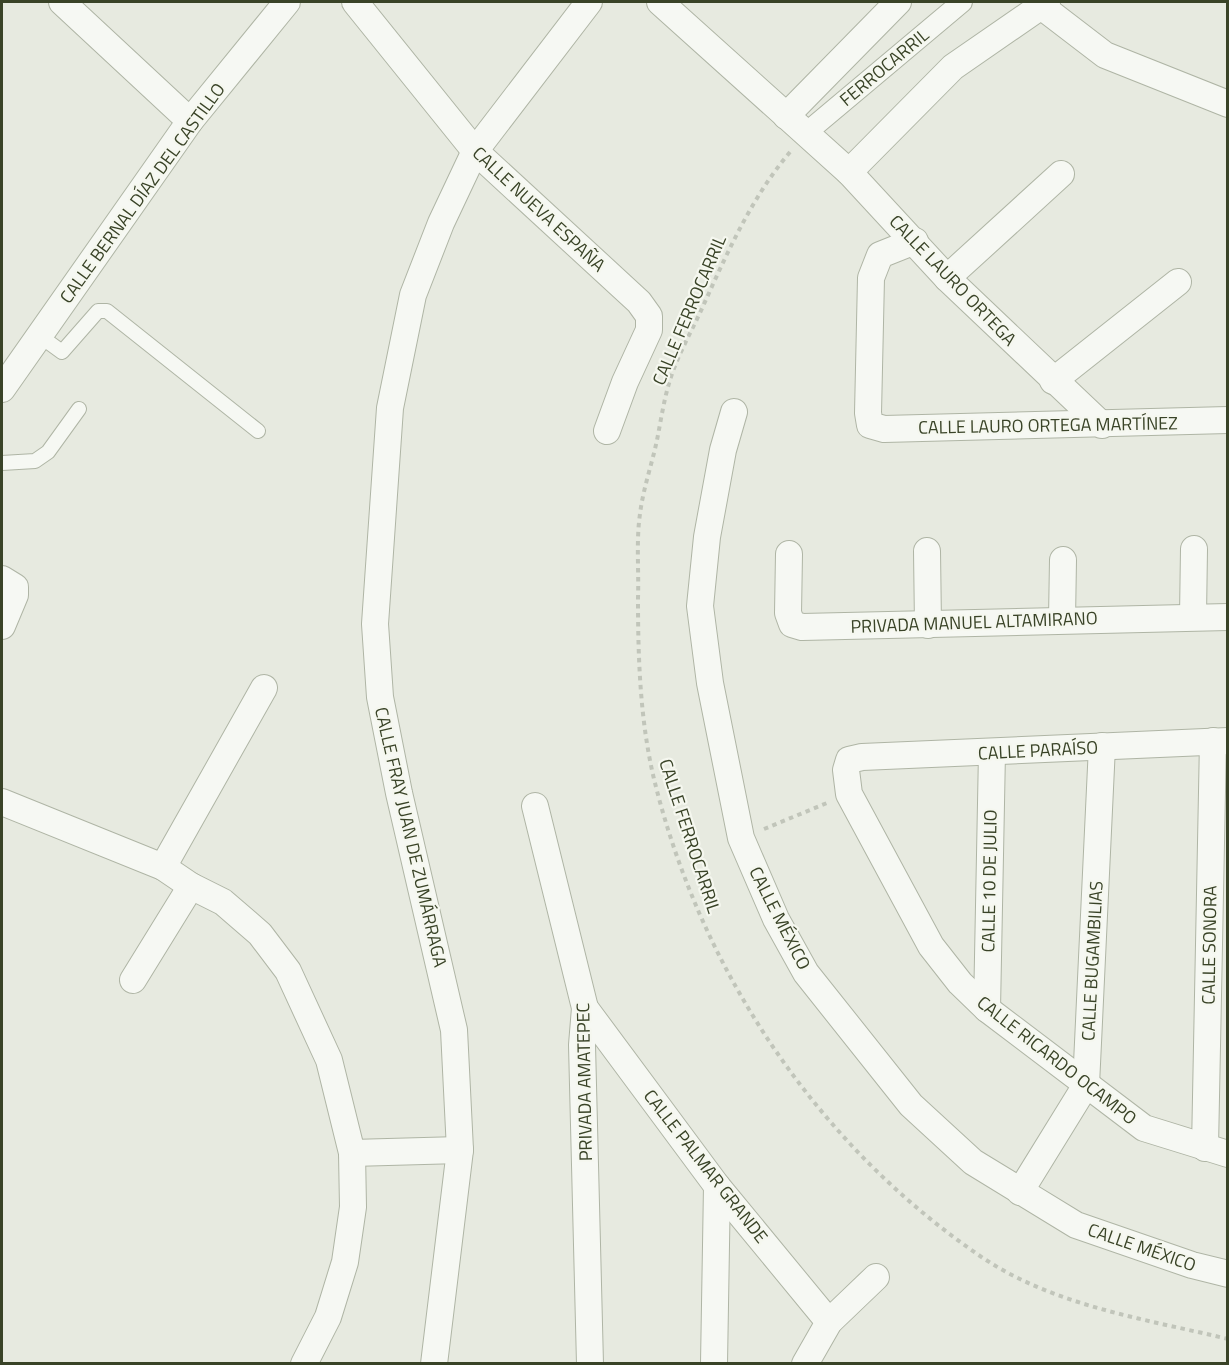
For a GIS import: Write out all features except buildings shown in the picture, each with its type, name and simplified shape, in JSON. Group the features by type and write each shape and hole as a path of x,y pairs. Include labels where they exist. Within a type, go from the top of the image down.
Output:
{"street":[{"path":"62,2 190,121"},
{"name":"CALLE BERNAL DÍAZ DEL CASTILLO","path":"2,389 190,121 287,2"},
{"name":"CALLE NUEVA ESPAÑA","path":"355,2 475,151 639,302 649,316 649,330 625,382 607,431"},
{"name":"CALLE FRAY JUAN DE ZUMÁRRAGA","path":"434,1364 460,1150 454,1030 399,793 380,697 375,624 390,408 413,295 441,223 475,151 589,2"},
{"name":"CALLE LAURO ORTEGA","path":"660,2 849,172 947,278 1102,425"},
{"path":"786,116 898,2"},
{"name":"FERROCARRIL","path":"806,133 962,2"},
{"path":"849,172 953,67 1044,4 1105,55 1227,104"},
{"path":"947,278 1061,174"},
{"name":"CALLE LAURO ORTEGA MARTÍNEZ","path":"915,241 880,255 871,278 868,413 870,424 884,429 1227,420"},
{"path":"1053,381 1178,282"},
{"name":"CALLE MÉXICO","path":"734,412 723,450 707,537 699,606 712,694 741,838 776,919 806,973 911,1105 973,1162 1076,1225 1192,1265 1227,1274"},
{"path":"1193,616 1194,549"},
{"path":"927,551 928,625"},
{"name":"PRIVADA MANUEL ALTAMIRANO","path":"789,554 788,613 792,624 802,627 1227,617"},
{"path":"1062,620 1064,560"},
{"path":"2,579 15,587 15,595 2,626"},
{"path":"163,867 264,688"},
{"name":"CALLE PARAÍSO","path":"849,760 862,757 992,753 1220,741"},
{"name":"CALLE SONORA","path":"1216,1151 1220,741"},
{"name":"CALLE BUGAMBILIAS","path":"1020,1192 1086,1085 1102,746"},
{"name":"CALLE 10 DE JULIO","path":"987,1009 992,753"},
{"name":"CALLE RICARDO OCAMPO","path":"849,760 846,770 849,794 931,946 960,983 987,1009 1144,1128 1216,1151"},
{"path":"2,802 163,867 223,902 260,934 288,971 329,1060 352,1153 352,1207 345,1262 328,1317 304,1364"},
{"name":"PRIVADA AMATEPEC","path":"535,806 585,1008 582,1045 590,1364"},
{"path":"133,980 191,885"},
{"name":"CALLE PALMAR GRANDE","path":"585,1008 717,1186 828,1322"},
{"path":"352,1153 460,1150"},
{"path":"714,1364 717,1186"},
{"path":"805,1364 828,1322 876,1277"}],"lane":[{"path":"40,336 62,352 98,311 107,311 258,431"},
{"path":"2,463 35,461 48,452 79,409"}],"path":[{"name":"CALLE FERROCARRIL","path":"806,133 775,170 737,232 673,373 639,515 638,649 643,709 654,779 693,902 721,962 752,1014 817,1108 873,1168 927,1215 986,1260 1061,1297 1227,1339"},
{"path":"741,838 849,794"}]}
